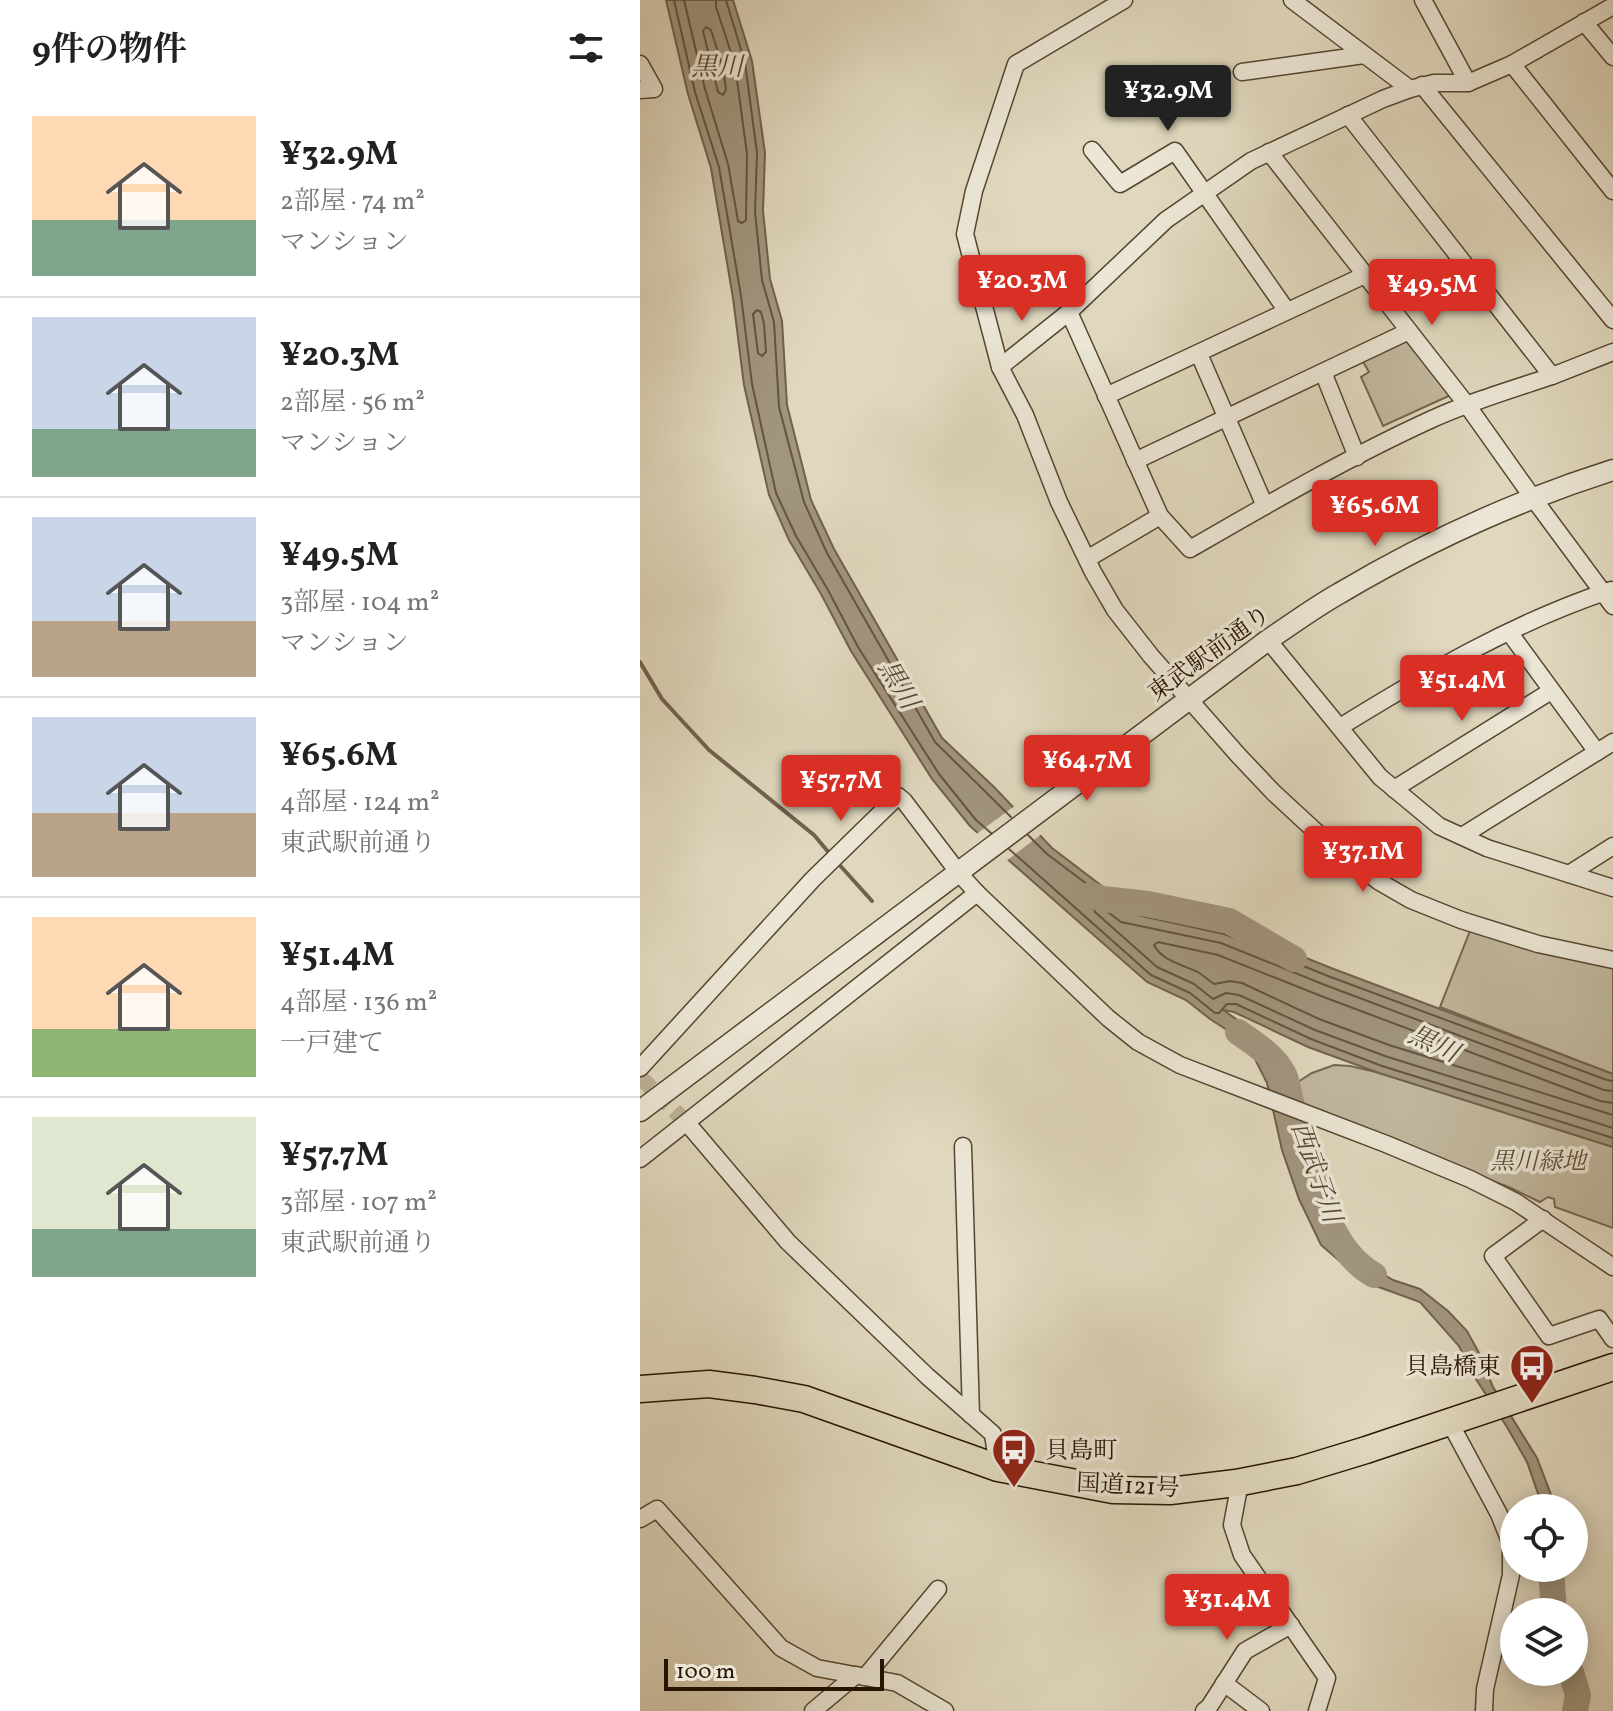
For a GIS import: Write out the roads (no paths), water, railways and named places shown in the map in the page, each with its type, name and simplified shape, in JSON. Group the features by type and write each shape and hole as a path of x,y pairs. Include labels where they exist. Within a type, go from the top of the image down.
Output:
{"highway":[{"name":"国道121号","path":"640,1389 709,1384 804,1399 998,1468 1113,1490 1170,1491 1297,1471 1613,1367"}],"street":[{"path":"1124,0 1016,64 974,191 965,234 1000,367 1025,415 1059,502 1087,559 1115,610 1184,703 1326,841 1378,881 1411,900 1461,920 1538,944 1613,960"},
{"path":"1292,0 1364,55 1416,87 1613,320"},
{"path":"1423,0 1468,83"},
{"path":"1000,367 1069,312 1166,220 1251,161 1416,87 1468,83 1512,64 1613,6"},
{"path":"1584,22 1613,57"},
{"path":"1242,72 1364,55"},
{"path":"640,64 654,89 640,90"},
{"path":"1512,64 1613,191"},
{"path":"1348,115 1552,376"},
{"path":"1092,150 1120,184 1175,151 1287,311"},
{"path":"1269,152 1467,405 1533,498 1610,596 1509,632 1429,672 1340,727"},
{"path":"1106,396 1365,275"},
{"path":"1069,312 1160,516 1190,549 1430,420 1613,352"},
{"path":"1135,461 1409,331"},
{"path":"1199,354 1265,506"},
{"path":"1323,372 1357,457"},
{"name":"東武駅前通り","path":"640,1111 1268,640 1338,593 1460,530 1533,498 1613,470"},
{"path":"1087,559 1160,516"},
{"path":"1509,632 1597,752"},
{"path":"1268,640 1380,777 1439,826 1487,848 1613,888"},
{"path":"1394,789 1551,691"},
{"path":"1462,836 1613,742"},
{"path":"640,1068 813,879 898,796 963,868 977,893 1108,1018 1138,1042 1180,1065 1470,1179 1516,1202 1613,1267"},
{"path":"1569,874 1613,846"},
{"path":"640,1159 977,893"},
{"path":"687,1123 788,1242 927,1376 993,1434 998,1468"},
{"path":"963,1146 971,1415"},
{"path":"1543,1219 1493,1256 1549,1336 1599,1319 1613,1339"},
{"path":"1449,1421 1499,1514 1511,1544 1511,1575 1485,1689 1484,1711"},
{"path":"1240,1482 1232,1525 1242,1555 1327,1678 1317,1711"},
{"path":"640,1519 657,1509 781,1648 817,1668 897,1683 945,1711"},
{"path":"813,1711 860,1676 938,1589"},
{"path":"1204,1711 1245,1651 1291,1625"},
{"path":"1224,1683 1261,1711"}],"water":[{"path":"666,0 733,0 752,61 765,153 763,211 770,279 782,321 787,405 811,500 834,549 942,738 1052,848 1127,905 1227,926 1613,1074 1613,1147 1379,1073 1308,1047 1234,1012 1223,1010 1249,1028 1280,1076 1292,1134 1309,1188 1329,1236 1340,1247 1393,1280 1420,1289 1467,1331 1493,1387 1537,1458 1551,1494 1538,1494 1527,1462 1472,1373 1459,1346 1420,1302 1376,1286 1321,1245 1299,1199 1282,1150 1267,1083 1244,1041 1186,1000 1147,982 970,826 932,779 851,651 789,540 769,495 744,385 711,168 688,94"}],"waterway":[{"path":"640,662 662,699 709,750 814,835 830,854"},
{"path":"836,861 872,901"},
{"name":"黒川","path":"1091,895 1229,921 1294,959"},
{"name":"西武子川","path":"1238,1032 1269,1055 1283,1073 1328,1219 1347,1251 1374,1275"},
{"name":"西武子川","path":"1552,1582 1553,1598"},
{"name":"西武子川","path":"1575,1686 1578,1695 1575,1711"}],"tunnel":[{"path":"640,1077 687,1123"}],"place":[{"name":"貝島橋東","path":"1532,1405"},
{"name":"貝島町","path":"1014,1489"}],"park label":[{"name":"黒川緑地","path":"1538,1161"}]}
